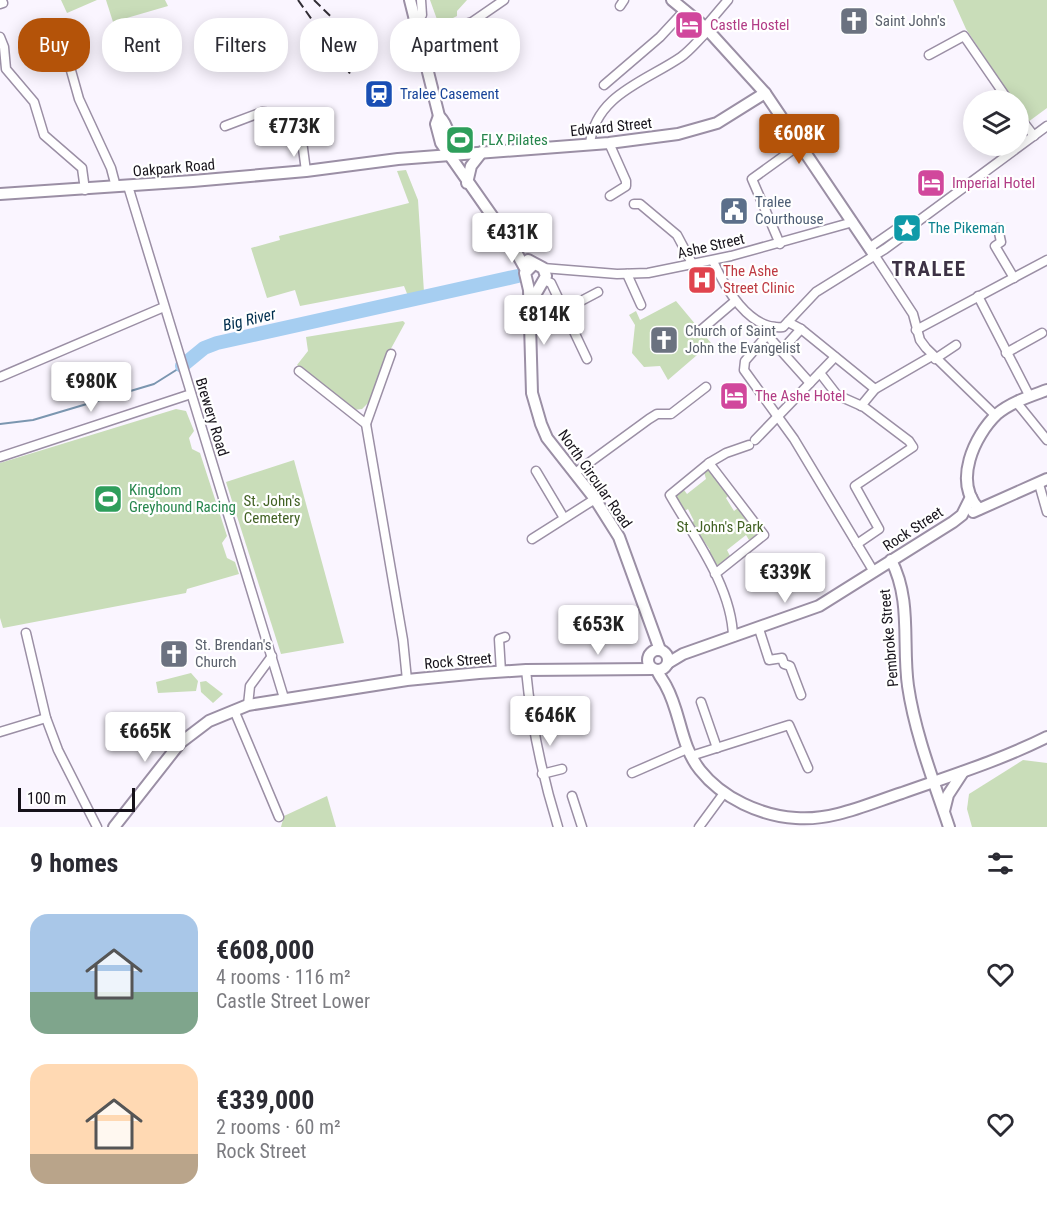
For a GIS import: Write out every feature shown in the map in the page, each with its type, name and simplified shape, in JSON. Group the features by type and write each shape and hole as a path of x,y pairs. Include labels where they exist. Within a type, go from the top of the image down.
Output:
{"main road":[{"path":"410,0 413,18"},
{"path":"672,0 706,29 765,93 802,143 872,252"},
{"path":"428,72 439,116 445,122 449,154 467,183 511,243 538,274"},
{"name":"Edward Street","path":"449,154 609,143 678,134 717,123 765,93"},
{"path":"467,183 471,166 482,152"},
{"name":"Oakpark Road","path":"0,194 85,190 306,171 449,154"},
{"name":"North Circular Road","path":"538,274 527,282 531,385 537,412 547,438 595,499 619,537 652,629 665,685 689,752 701,771 724,793 759,810 797,819 843,813 1046,740"},
{"name":"North Circular Road","path":"529,306 538,274"},
{"path":"979,509 970,497 967,476 968,460 996,416 1019,406 1029,397 1047,390"},
{"name":"Rock Street","path":"114,827 180,744 203,725 234,710 284,698 407,680 526,670 635,668 733,638 819,606 962,515 1045,480"},
{"name":"Rock Street","path":"962,515 970,497"},
{"name":"Pembroke Street","path":"891,560 900,586 905,614 909,689 934,782 949,827"},
{"path":"944,811 948,795 965,770"}],"street":[{"path":"418,18 422,15 421,0"},
{"path":"478,18 504,0"},
{"path":"590,144 591,135 602,111 624,91 682,56 729,0"},
{"path":"604,85 660,37 685,10"},
{"path":"929,55 964,36 980,68 999,90"},
{"path":"0,37 7,61 6,69 34,102 44,135 82,168 85,190"},
{"name":"Oakpark Road","path":"71,72 79,99 111,168 116,187"},
{"path":"225,126 262,112 273,114 302,141 306,171"},
{"path":"713,261 735,301 752,315 774,327 783,327 816,292 872,252 905,224 917,222 1047,126"},
{"path":"1029,129 1034,136"},
{"path":"609,143 626,181 626,186 610,196"},
{"path":"780,244 752,179 802,143"},
{"name":"Brewery Road","path":"128,186 284,698"},
{"path":"634,204 640,204 646,208 677,235 693,265"},
{"name":"Ashe Street","path":"538,274 571,270 627,274 693,265 780,244 853,222"},
{"path":"998,228 1001,242 994,246 1014,278"},
{"path":"872,252 913,314 920,340 934,357 996,416"},
{"path":"916,330 1047,260"},
{"path":"538,274 551,283 587,359"},
{"path":"627,274 641,305"},
{"path":"581,301 598,292"},
{"path":"978,296 996,336 1029,397"},
{"path":"701,330 735,301"},
{"path":"0,377 164,307"},
{"path":"788,322 801,329 874,388"},
{"path":"774,327 745,361 744,370 779,417 874,572"},
{"path":"781,351 801,329"},
{"path":"1006,353 1042,333"},
{"path":"768,336 810,383"},
{"path":"861,406 874,388 956,345"},
{"path":"391,354 366,424 403,640 407,680"},
{"path":"733,638 730,615 715,574 670,495 709,463 752,442 779,417 835,357"},
{"path":"299,372 366,424"},
{"path":"820,373 837,395 861,406 901,434 914,447 855,486 879,529 857,544"},
{"path":"575,473 649,418 657,414 671,414 706,387"},
{"path":"0,457 191,394"},
{"path":"1019,406 1047,440"},
{"path":"709,463 764,535 715,574"},
{"path":"536,471 564,518"},
{"path":"1045,480 1042,497 1047,512"},
{"path":"532,539 595,499"},
{"path":"759,629 769,660 782,658 783,664 790,666 801,695"},
{"path":"26,633 46,718 88,813 97,827"},
{"path":"501,672 499,639 505,637"},
{"path":"248,705 250,686 272,656"},
{"path":"526,670 529,703 542,774 558,827"},
{"path":"700,702 717,748"},
{"path":"234,710 279,817"},
{"path":"0,732 46,718"},
{"path":"632,773 689,752 717,748 789,725 808,768"},
{"path":"542,774 562,769"},
{"path":"699,827 724,793"},
{"path":"572,796 582,827"}],"green space":[{"path":"61,0 97,0 67,13"},
{"path":"106,0 165,0 168,6 127,18 112,18"},
{"path":"430,0 467,0 457,11 457,16 436,18"},
{"path":"953,0 1047,0 1047,108 1029,121 1029,90 1006,90 966,29"},
{"path":"406,170 418,200 424,292 408,296 404,286 300,306 295,290 267,298 251,248 280,240 279,236 409,203 397,171"},
{"path":"676,301 711,343 668,380 660,366 644,367 632,353 635,325 629,315 636,311 640,320"},
{"path":"403,321 405,323 388,354 372,399 362,409 354,410 347,406 297,365 308,351 306,337"},
{"name":"Kingdom Greyhound Racing","path":"176,409 186,411 194,431 189,438 192,449 200,453 227,536 222,543 227,558 235,562 239,574 187,589 186,593 3,628 0,618 0,463"},
{"name":"St. John's Cemetery","path":"294,460 344,643 281,654 226,482"},
{"name":"St. John's Park","path":"710,469 729,495 726,498 734,511 738,508 757,536 749,540 746,535 727,550 730,556 714,569 705,553 710,550 699,534 695,536 689,525 694,521 688,509 682,512 675,496 684,490 687,494 706,479 704,472"},
{"path":"191,673 198,681 196,691 158,693 156,682"},
{"path":"206,681 223,694 213,703 201,692 200,682"},
{"path":"1023,760 1047,763 1047,827 972,827 967,809 969,794"},
{"path":"327,796 336,827 281,827 284,816"}],"waterway":[{"name":"Big River","path":"182,366 204,348 217,343 518,276"},
{"name":"Big River","path":"0,424 33,420 154,384 181,367"}],"railway":[{"path":"298,0 351,75"},
{"path":"314,0 332,18"}],"place":[{"name":"Saint John's","path":"854,21"},
{"name":"Castle Hostel","path":"689,25"},
{"name":"Tralee Casement","path":"379,94"},
{"name":"FLX Pilates","path":"460,140"},
{"name":"Imperial Hotel","path":"931,183"},
{"name":"Tralee Courthouse","path":"734,211"},
{"name":"The Pikeman","path":"907,228"},
{"name":"The Ashe Street Clinic","path":"702,280"},
{"name":"Church of Saint John the Evangelist","path":"664,340"},
{"name":"The Ashe Hotel","path":"734,396"},
{"name":"Kingdom Greyhound Racing","path":"108,499"},
{"name":"St. Brendan's Church","path":"174,654"}],"district":[{"name":"TRALEE","path":"929,269"}]}
